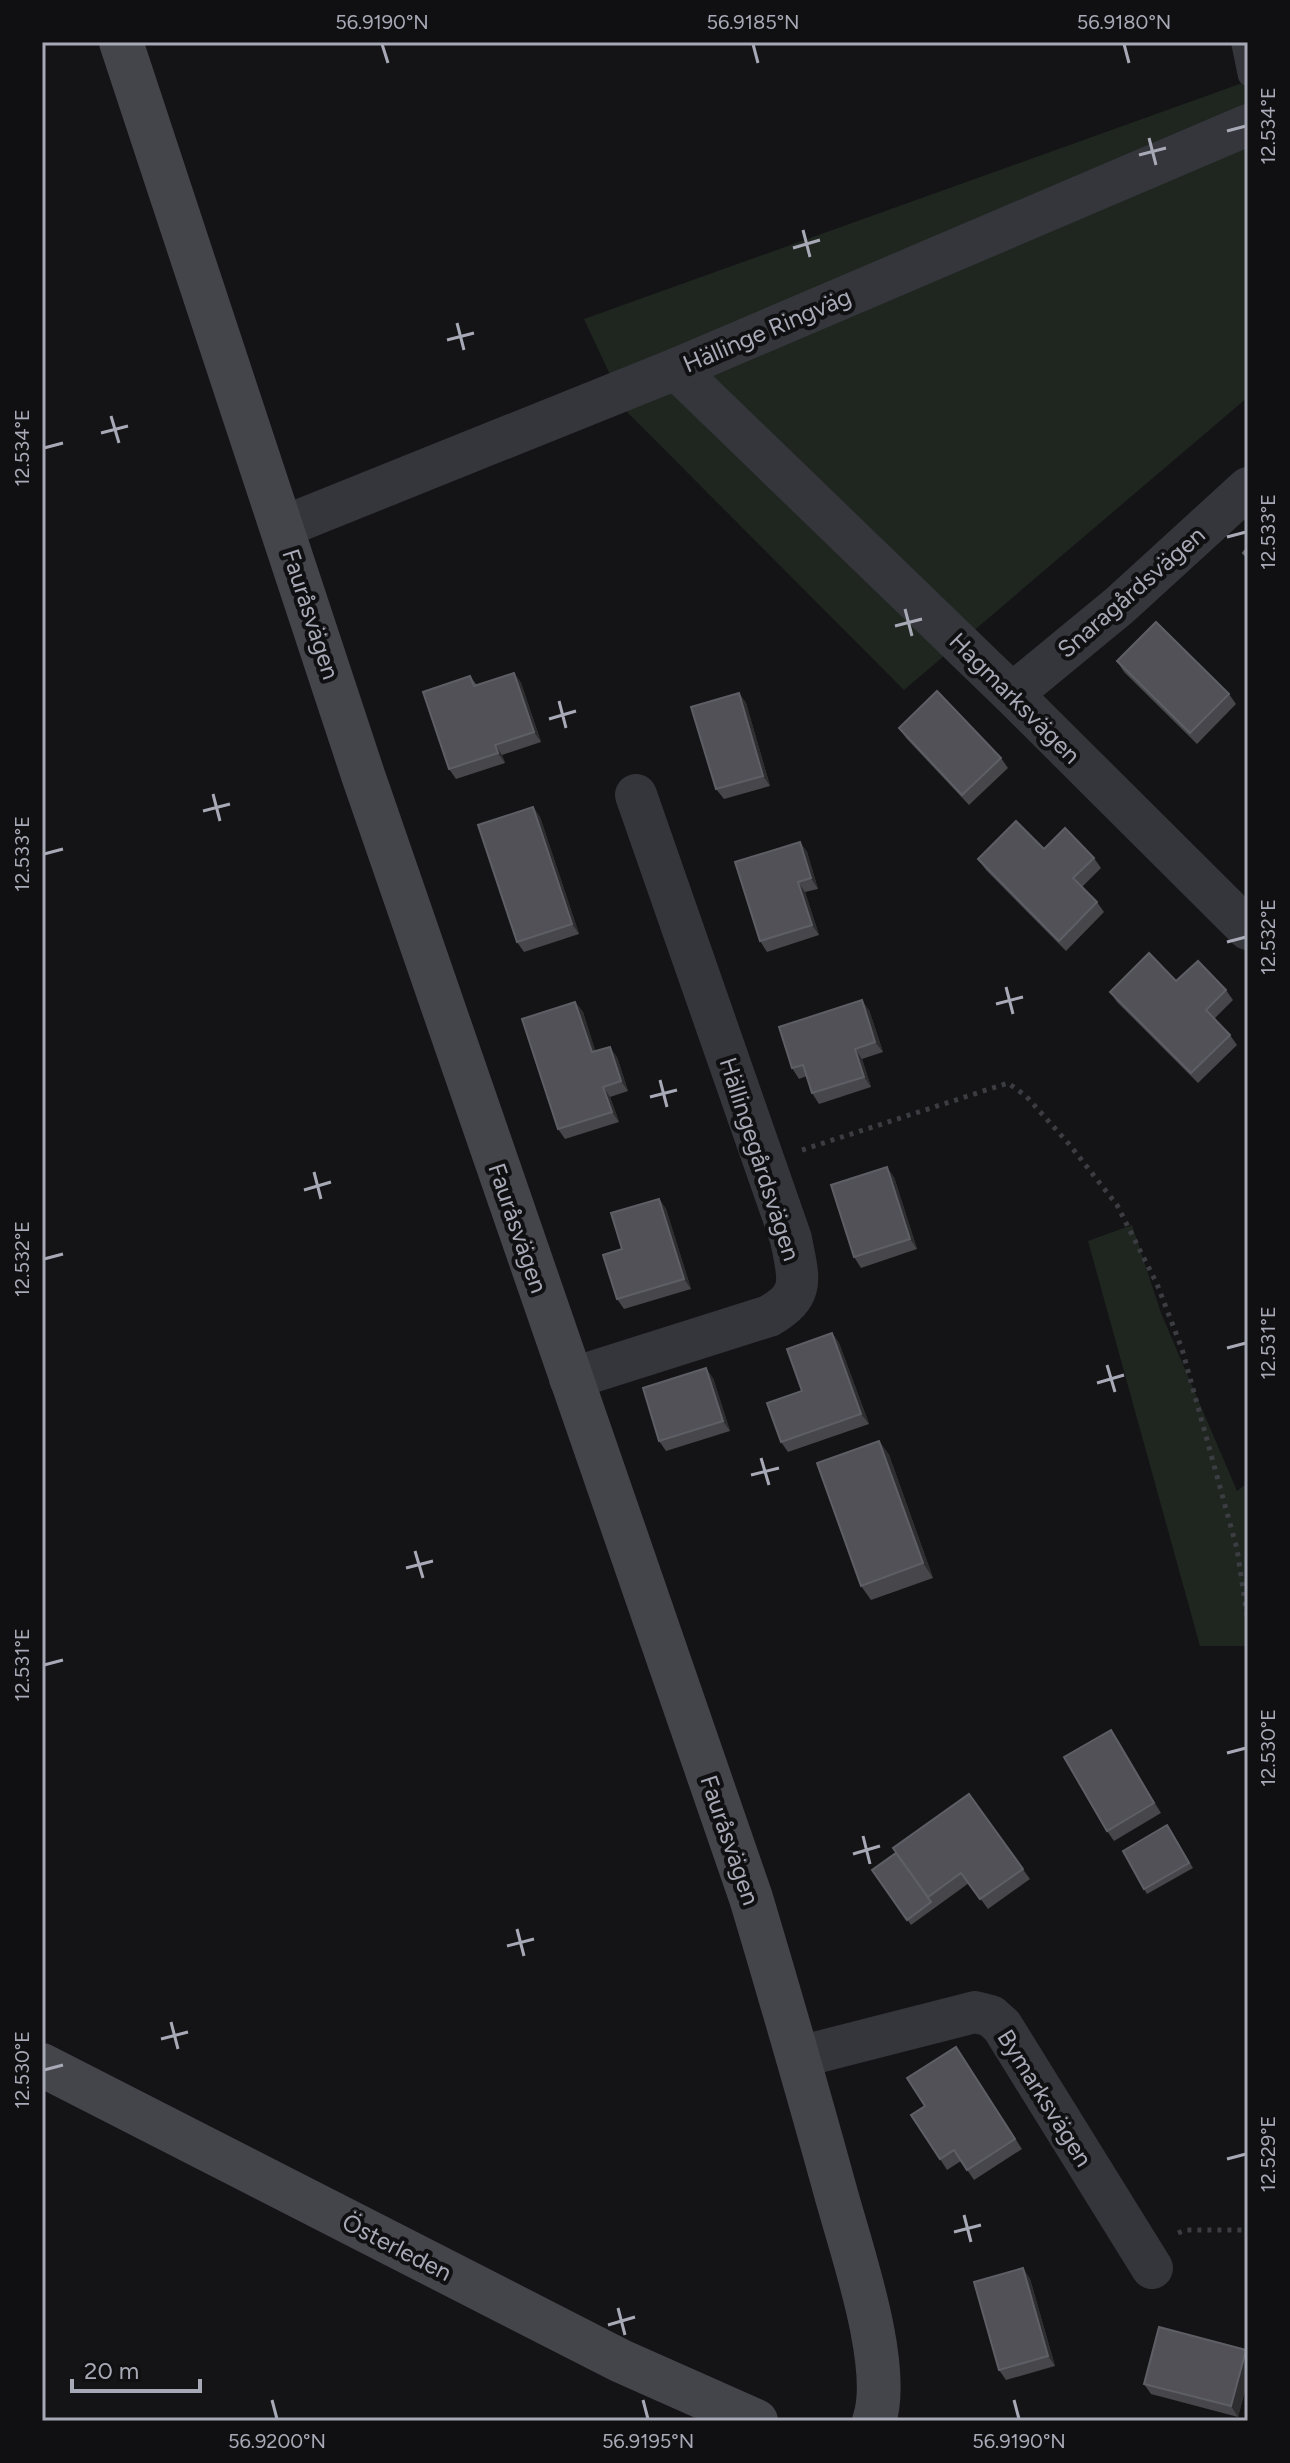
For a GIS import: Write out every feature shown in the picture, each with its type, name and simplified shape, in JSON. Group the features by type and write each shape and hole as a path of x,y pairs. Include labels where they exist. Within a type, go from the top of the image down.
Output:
{"street":[{"name":"Fauråsvägen","path":"121,42 363,775 751,1898 799,2057 871,2321 877,2375 878,2409 874,2421"},
{"name":"Hällinge Ringväg","path":"283,527 676,369 1248,125"},
{"name":"Hagmarksvägen","path":"676,369 1012,694 1248,929"},
{"name":"Snaragårdsvägen","path":"1012,694 1120,605 1248,488"},
{"name":"Hällingegårdsvägen","path":"570,1379 752,1323 788,1306 797,1290 791,1239 636,795"},
{"name":"Bymarksvägen","path":"799,2057 975,2012 991,2016 1002,2026 1147,2260"},
{"name":"Österleden","path":"42,2065 621,2361 756,2421"}],"lane":[{"path":"1241,42 1248,76"}],"path":[{"path":"763,1163 1008,1083 1026,1096 1117,1205 1157,1284 1182,1349 1237,1549 1248,1622"},
{"path":"1147,2260 1185,2230 1248,2230"}],"shaded area":[{"path":"1248,81 1248,397 904,690 628,413 584,319"},
{"path":"1132,1225 1161,1313 1237,1491 1248,1483 1248,1646 1200,1646 1088,1241"}],"building":[{"path":"1156,622 1229,694 1190,733 1117,661"},
{"path":"514,673 534,732 495,745 498,753 449,769 423,692 470,676 474,686"},
{"path":"937,691 1001,758 962,795 899,728"},
{"path":"739,693 763,776 716,789 691,707"},
{"path":"533,807 572,924 517,942 478,825"},
{"path":"1016,821 1044,849 1065,828 1094,858 1073,878 1097,902 1059,941 978,859"},
{"path":"800,842 811,878 798,882 812,925 760,941 735,862"},
{"path":"1149,953 1176,981 1198,961 1226,990 1206,1010 1230,1035 1191,1073 1110,992"},
{"path":"862,1000 875,1042 855,1049 864,1077 812,1093 803,1065 792,1068 779,1027"},
{"path":"575,1002 592,1052 610,1047 621,1081 603,1087 612,1112 558,1129 522,1019"},
{"path":"887,1167 910,1239 854,1257 831,1185"},
{"path":"659,1199 684,1279 617,1299 603,1255 622,1249 611,1213"},
{"path":"832,1333 861,1414 781,1442 767,1403 802,1391 787,1349"},
{"path":"706,1368 723,1421 659,1441 643,1388"},
{"path":"879,1441 923,1563 861,1586 817,1463"},
{"path":"1111,1730 1154,1803 1107,1831 1064,1757"},
{"path":"969,1794 1023,1869 980,1899 961,1873 928,1897 893,1848"},
{"path":"1167,1825 1189,1863 1144,1889 1123,1851"},
{"path":"896,1853 931,1902 907,1920 872,1870"},
{"path":"956,2047 1015,2139 967,2170 954,2150 940,2159 911,2115 925,2106 907,2078"},
{"path":"1023,2268 1048,2356 999,2370 974,2282"},
{"path":"1159,2327 1246,2350 1231,2406 1144,2384"}]}
